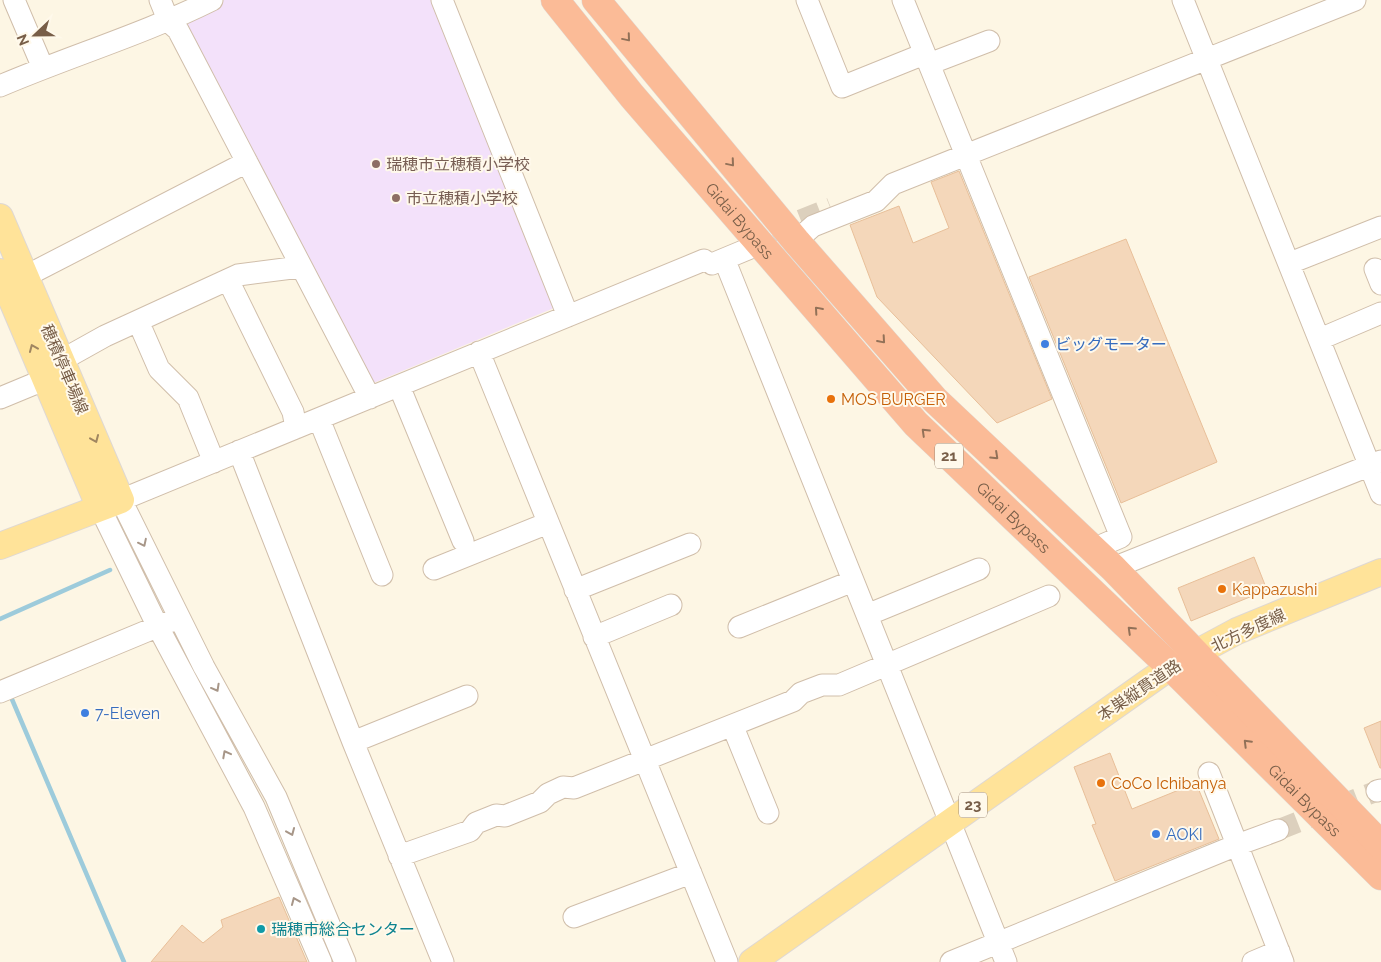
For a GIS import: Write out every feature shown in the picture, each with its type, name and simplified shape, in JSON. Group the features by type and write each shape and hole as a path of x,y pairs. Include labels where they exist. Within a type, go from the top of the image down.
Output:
{"highway":[{"name":"Gidai Bypass","path":"555,0 632,96 916,424 1175,672 1381,876"},
{"name":"Gidai Bypass","path":"606,5 796,241 935,400 1093,548 1198,654 1381,845"}],"main road":[{"name":"穂積停車場線","path":"0,217 26,276 54,370"},
{"name":"穂積停車場線","path":"0,272 54,370 110,503"},
{"path":"0,546 110,503"},
{"name":"北方多度線","path":"1198,654 1237,632 1381,572"},
{"name":"本巣縦貫道路","path":"752,962 953,828 1198,654"},
{"name":"本巣縦貫道路","path":"777,962 953,828"}],"street":[{"path":"14,0 43,68"},
{"path":"160,0 169,22 178,30 300,268 370,398"},
{"path":"0,86 43,68 169,22 212,0"},
{"path":"442,0 568,316"},
{"path":"807,0 842,87 989,41"},
{"path":"903,0 1121,537 1093,548"},
{"path":"1183,0 1320,339 1375,464 1381,494"},
{"path":"836,206 966,156 1354,0"},
{"path":"26,276 247,162"},
{"path":"796,241 812,226 876,201 893,184"},
{"path":"1290,263 1381,227"},
{"path":"110,503 657,279 760,244"},
{"path":"714,260 867,615 1001,952"},
{"path":"0,398 54,370 105,336 238,275 300,268"},
{"path":"228,280 293,412 296,428"},
{"path":"1320,339 1381,313"},
{"path":"138,321 160,369 188,398 214,462"},
{"path":"479,352 727,962"},
{"path":"399,386 463,541"},
{"path":"319,419 382,575"},
{"path":"239,451 353,742 443,962"},
{"path":"1113,568 1375,464"},
{"path":"110,503 180,617 276,797 345,962"},
{"path":"110,503 158,627 254,807 320,962"},
{"path":"434,568 548,523"},
{"path":"575,590 690,544"},
{"path":"867,615 979,569"},
{"path":"739,627 852,581"},
{"path":"399,856 470,831 476,822 496,814 505,816 540,802 548,794 563,787 574,788 733,726 793,701 801,693 822,685 839,684 887,665 1050,596"},
{"path":"594,637 671,605"},
{"path":"0,692 180,617"},
{"path":"353,742 467,696"},
{"path":"733,726 768,813"},
{"path":"1209,773 1281,957 1253,962"},
{"path":"951,962 1001,952 1237,845 1278,830"},
{"path":"574,917 691,873"}],"shaded area":[{"name":"瑞穂市立穂積小学校","path":"224,0 432,0 554,308 371,384 180,20"}],"building":[{"path":"959,171 1052,399 997,423 877,297 850,225 899,206 913,243 949,228 931,182"},
{"path":"1126,239 1217,462 1121,503 1029,277"},
{"name":"Kappazushi","path":"1254,557 1267,590 1191,621 1178,588"},
{"path":"1381,721 1381,768 1380,768 1364,728"},
{"name":"AOKI","path":"1110,753 1132,809 1196,783 1219,839 1115,881 1092,825 1096,824 1074,767"},
{"name":"瑞穂市総合センター","path":"279,897 307,962 151,962 182,925 203,943 223,927 221,920"}],"waterway":[{"path":"0,619 110,570"},
{"path":"11,697 124,962"}],"tunnel":[{"path":"771,232 831,208"},
{"path":"1278,830 1377,791"}],"place":[{"name":"瑞穂市立穂積小学校","path":"376,164"},
{"name":"市立穂積小学校","path":"396,198"},
{"name":"ビッグモーター","path":"1045,344"},
{"name":"MOS BURGER","path":"831,399"},
{"name":"Kappazushi","path":"1222,589"},
{"name":"7-Eleven","path":"85,713"},
{"name":"CoCo Ichibanya","path":"1101,783"},
{"name":"AOKI","path":"1156,834"},
{"name":"瑞穂市総合センター","path":"261,929"}]}
